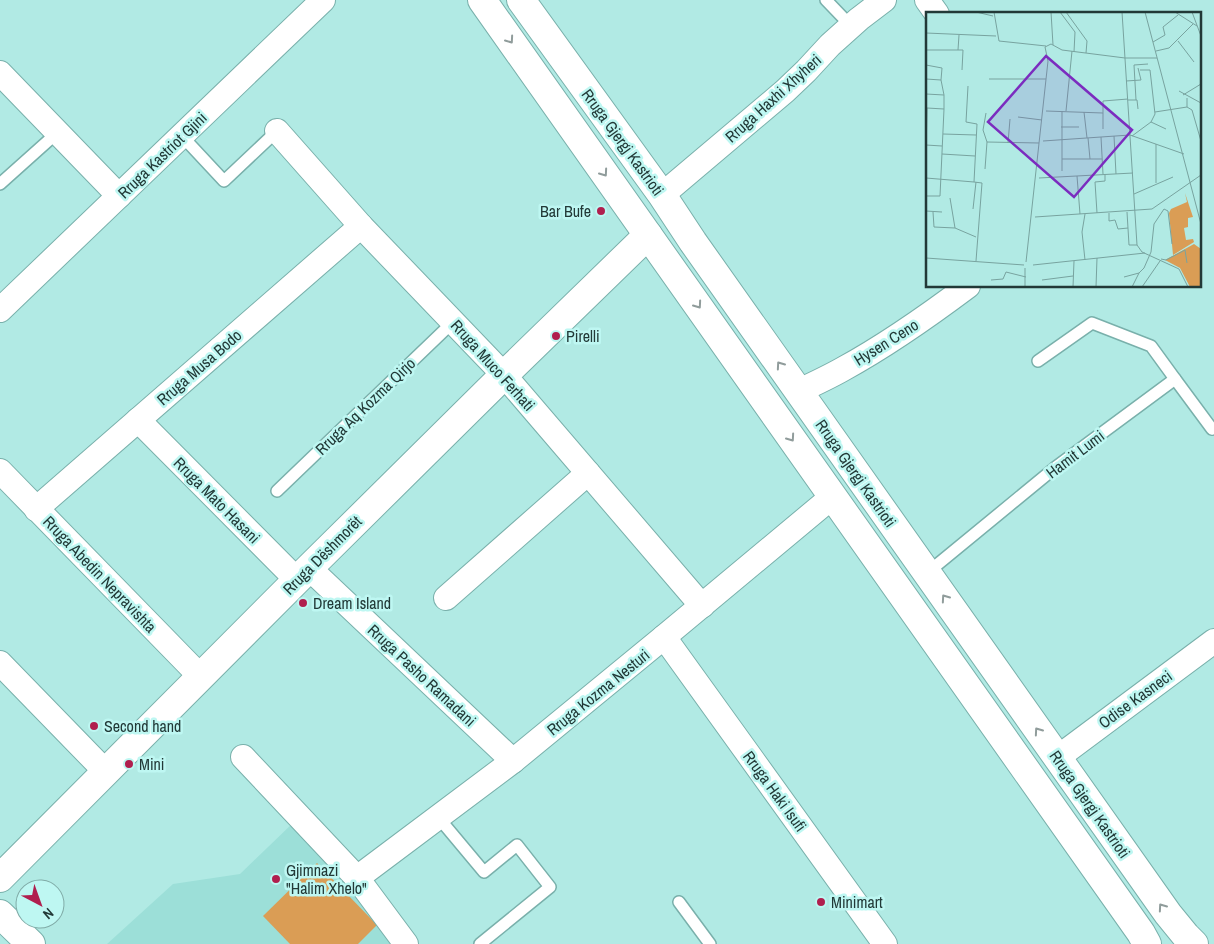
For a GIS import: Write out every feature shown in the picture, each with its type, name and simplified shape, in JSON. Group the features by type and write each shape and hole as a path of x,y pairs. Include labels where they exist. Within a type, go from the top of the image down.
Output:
{"main road":[{"name":"Rruga Gjergj Kastrioti","path":"482,0 1148,944"},
{"name":"Rruga Gjergj Kastrioti","path":"521,0 662,196 1168,914 1194,944"},
{"name":"Rruga Dëshmorët","path":"0,878 303,574 648,235"},
{"path":"0,914 31,944"}],"street":[{"name":"Rruga Kastriot Gjini","path":"0,310 323,0"},
{"name":"Rruga Haxhi Xhyheri","path":"662,196 785,92 830,45 884,0"},
{"path":"927,0 936,12"},
{"path":"0,73 119,196"},
{"name":"Rruga Muco Ferhati","path":"277,131 361,226 504,375 702,606"},
{"name":"Rruga Musa Bodo","path":"36,509 361,226"},
{"name":"Hysen Ceno","path":"799,392 881,347 965,288"},
{"name":"Rruga Mato Hasani","path":"138,420 303,574"},
{"name":"Rruga Abedin Nepravishta","path":"0,470 201,677"},
{"path":"446,598 588,473"},
{"name":"Rruga Kozma Nesturi","path":"357,878 513,761 832,497"},
{"name":"Rruga Pasho Ramadani","path":"303,574 513,761"},
{"name":"Rruga Haki Isufi","path":"664,637 885,944"},
{"name":"Odise Kasneci","path":"1057,758 1214,641"},
{"path":"0,663 106,772"},
{"path":"243,757 357,878 406,944"}],"lane":[{"path":"826,0 851,26"},
{"path":"182,136 224,180 277,131"},
{"path":"0,184 58,132"},
{"name":"Rruga Aq Kozma Qirjo","path":"277,491 453,322"},
{"path":"1038,361 1092,323 1151,346 1212,429 1214,428"},
{"name":"Hamit Lumi","path":"927,573 1056,467 1175,379"},
{"path":"438,817 484,872 517,845 550,887 480,944"},
{"path":"679,902 710,944"}],"shaded area":[{"name":"Gjimnazi \"Halim Xhelo\"","path":"294,822 350,883 397,944 107,944 173,884 240,874"},
{"path":"317,863 377,925 358,944 290,944 263,916"}],"place":[{"name":"Bar Bufe","path":"601,211"},
{"name":"Pirelli","path":"556,336"},
{"name":"Dream Island","path":"303,603"},
{"name":"Second hand","path":"94,726"},
{"name":"Mini","path":"129,764"},
{"name":"Gjimnazi \"Halim Xhelo\"","path":"276,879"},
{"name":"Minimart","path":"821,902"}]}
